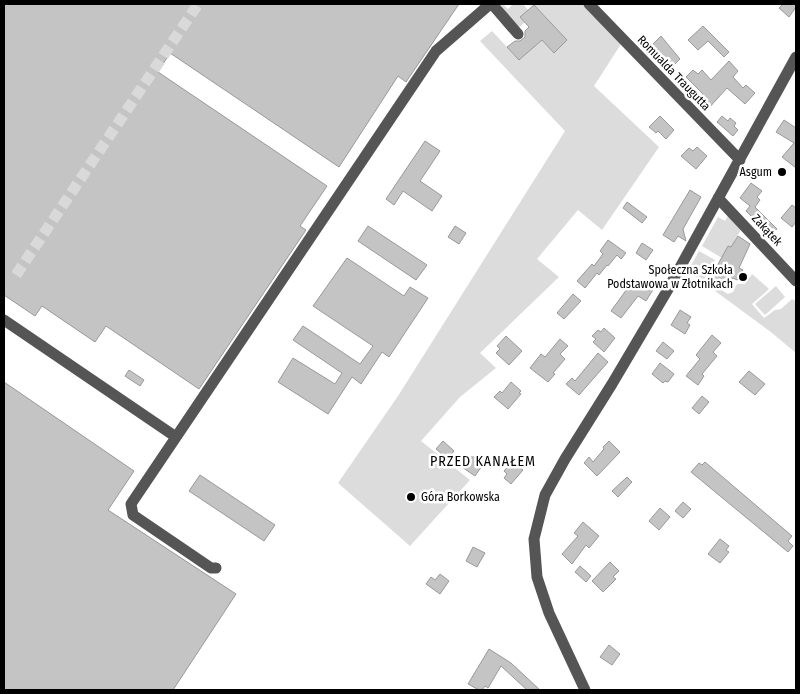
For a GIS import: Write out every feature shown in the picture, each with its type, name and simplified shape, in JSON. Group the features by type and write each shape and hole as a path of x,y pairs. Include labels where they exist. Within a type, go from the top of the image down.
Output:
{"street":[{"path":"216,568 211,568 133,515 131,504 436,51 491,4 518,34"},
{"name":"Romualda Traugutta","path":"590,4 740,160"},
{"path":"585,690 549,613 537,577 534,539 545,495 565,458 612,384 667,291 796,56"},
{"name":"Zakątek","path":"718,198 796,281"},
{"path":"4,320 176,437"}],"shaded area":[{"path":"500,4 503,4 508,9 513,4 523,4 528,10 520,17 525,22 520,27 515,25"},
{"path":"530,4 584,4 621,44 594,86 659,147 602,230 578,210 537,259 559,277 480,353 496,368 460,397 421,441 470,480 410,546 338,483 398,396 565,131 480,41 492,31 519,60 542,40 554,52 567,40 534,5"},
{"path":"729,214 742,228 731,247 728,246 722,258 702,246 718,217 725,221"},
{"path":"699,251 715,260 704,280 728,294 733,292 737,284 745,284 752,274 769,289 752,304 764,318 775,310 781,309 792,299 796,301 796,353 688,271"},
{"path":"776,286 785,297 765,315 755,304"}],"building":[{"path":"4,4 459,4 406,82 398,76 339,167 170,53 158,72 327,186 300,226 306,230 199,389 106,326 95,342 42,306 35,316 4,295"},
{"path":"783,4 796,4 789,17 779,8"},
{"path":"534,5 567,40 554,53 542,40 519,60 507,47 525,37 525,31 529,27 520,17"},
{"path":"703,26 729,52 724,57 708,41 698,50 688,40"},
{"path":"661,36 680,59 670,69 658,56 661,54 652,45"},
{"path":"729,61 738,71 733,77 743,88 746,85 755,93 745,104 727,88 707,110 697,101 703,94 686,77 693,70 698,74 702,70 711,80"},
{"path":"660,116 674,130 666,139 658,131 656,133 649,127"},
{"path":"722,116 728,121 730,118 736,123 734,126 738,130 733,136 717,122"},
{"path":"784,120 796,128 796,168 782,157 794,143 776,132"},
{"path":"425,141 440,151 420,181 442,196 432,211 403,191 394,205 386,199"},
{"path":"697,147 707,156 696,169 681,156 689,148 693,151"},
{"path":"751,183 762,191 757,197 760,200 755,207 777,229 770,235 746,211 750,206 740,198"},
{"path":"690,190 701,197 683,229 686,241 678,236 674,242 663,235"},
{"path":"627,202 647,217 642,223 623,208"},
{"path":"792,205 796,208 796,222 792,227 781,218"},
{"path":"368,226 427,265 416,280 358,241"},
{"path":"455,226 466,233 459,244 448,237"},
{"name":"Społeczna Szkoła Podstawowa w Złotnikach","path":"738,236 750,244 739,268 743,270 737,280 733,278 726,289 710,279 728,246 731,247"},
{"path":"608,240 626,253 621,259 617,255 599,275 597,273 585,288 577,281 592,264 594,266 603,254 600,251"},
{"path":"642,243 653,250 646,260 636,253"},
{"path":"347,258 404,296 410,287 428,298 389,357 382,352 361,384 352,377 328,414 278,382 293,358 335,384 342,373 293,340 303,326 360,364 373,346 313,306"},
{"path":"628,280 638,286 642,280 654,288 646,301 638,296 621,318 611,311 627,289 624,287"},
{"path":"573,294 581,301 564,319 557,313"},
{"path":"680,310 691,317 687,323 690,325 685,334 671,325"},
{"path":"604,328 615,338 604,352 593,342 596,339 592,336 598,330 601,332"},
{"path":"712,335 721,343 713,352 717,356 702,374 704,376 698,385 686,376 700,359 696,355"},
{"path":"506,336 522,351 509,365 496,353 500,349 497,346"},
{"path":"560,339 568,346 560,354 565,359 548,382 530,368 541,354 545,357"},
{"path":"663,342 674,351 667,359 656,351"},
{"path":"598,353 608,362 579,395 566,384 572,378 575,381"},
{"path":"660,363 674,374 668,382 665,381 663,383 652,374"},
{"path":"129,370 144,380 140,386 125,376"},
{"path":"749,371 765,384 755,395 739,382"},
{"path":"4,382 134,471 108,510 236,594 173,690 4,690"},
{"path":"511,382 521,391 519,393 521,394 508,409 494,397 500,391 502,393"},
{"path":"702,396 709,402 699,414 692,408"},
{"path":"443,441 454,451 448,459 436,449"},
{"path":"609,441 620,452 597,476 584,463 589,457 593,462"},
{"path":"470,457 477,457 482,466 475,476 462,467"},
{"path":"705,462 792,536 788,541 793,546 788,552 691,472 699,463 702,465"},
{"path":"510,464 513,467 516,464 523,470 511,484 504,478 507,474 504,471"},
{"path":"200,475 275,525 264,541 189,491"},
{"path":"627,477 632,482 618,497 612,491"},
{"path":"683,502 691,509 683,518 675,511"},
{"path":"660,508 670,517 659,530 649,521"},
{"path":"583,522 599,536 589,548 586,545 572,564 562,554 578,536 574,533"},
{"path":"720,539 729,546 726,550 729,552 720,563 708,554"},
{"path":"473,547 485,553 477,567 466,561"},
{"path":"610,562 619,571 613,577 616,579 603,592 592,581"},
{"path":"580,566 591,576 586,582 575,572"},
{"path":"440,574 449,581 440,594 426,584 431,577 435,580"},
{"path":"609,645 620,654 612,665 600,657"},
{"path":"489,649 511,663 540,690 527,690 501,666 488,688 485,686 482,690 479,690 468,684"}],"tunnel":[{"path":"16,275 198,4"}],"place":[{"name":"Asgum","path":"782,172"},
{"name":"Społeczna Szkoła Podstawowa w Złotnikach","path":"743,277"},
{"name":"Góra Borkowska","path":"411,497"}],"district":[{"name":"PRZED KANAŁEM","path":"483,461"}]}
